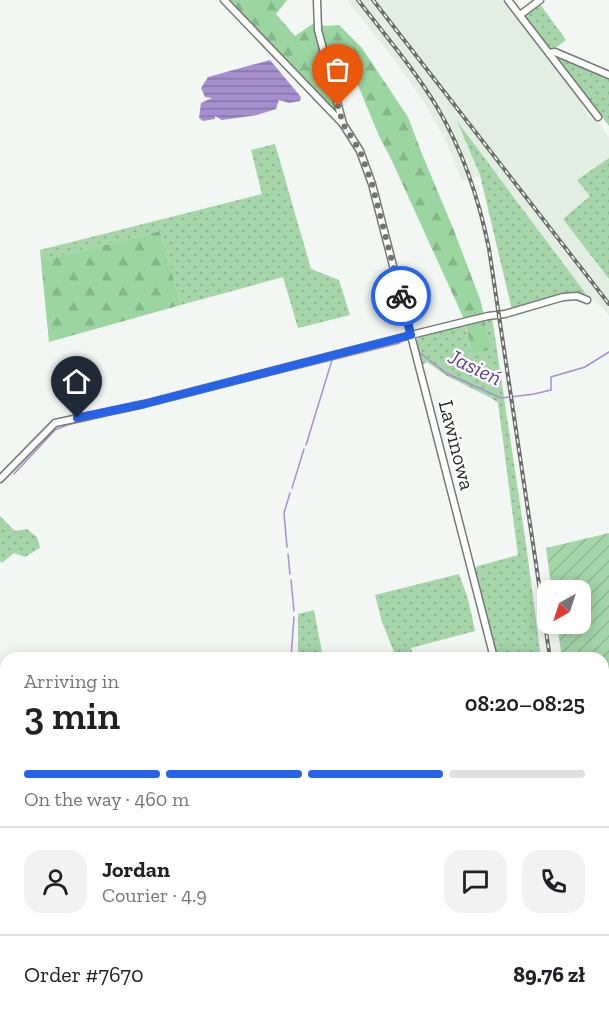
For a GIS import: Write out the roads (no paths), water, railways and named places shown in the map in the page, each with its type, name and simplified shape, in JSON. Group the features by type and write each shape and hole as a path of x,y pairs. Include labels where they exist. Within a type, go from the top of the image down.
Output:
{"street":[{"path":"224,0 343,124"},
{"name":"Lawinowa","path":"317,0 318,30 343,124 360,151 372,184 492,652"},
{"path":"508,0 598,117"},
{"path":"520,15 540,0"},
{"path":"549,53 555,52 609,75"},
{"path":"0,479 55,423 144,404 411,335 505,314 563,297 577,296 587,300"}],"waterway":[{"name":"Jasień","path":"306,445 332,360 400,343"},
{"name":"Jasień","path":"420,353 446,373 501,398 551,390 551,377 585,367 609,352"},
{"path":"227,386 332,360"},
{"path":"14,474 55,430 118,413"},
{"name":"Jasień","path":"292,488 304,449"},
{"name":"Jasień","path":"287,547 284,513 290,493"},
{"name":"Jasień","path":"288,554 290,574"},
{"name":"Jasień","path":"291,580 294,611"},
{"name":"Jasień","path":"291,652 294,617"}],"railway":[{"path":"358,0 409,66 437,107 455,141 475,194 489,249 549,652"},
{"path":"373,0 609,304"}]}
